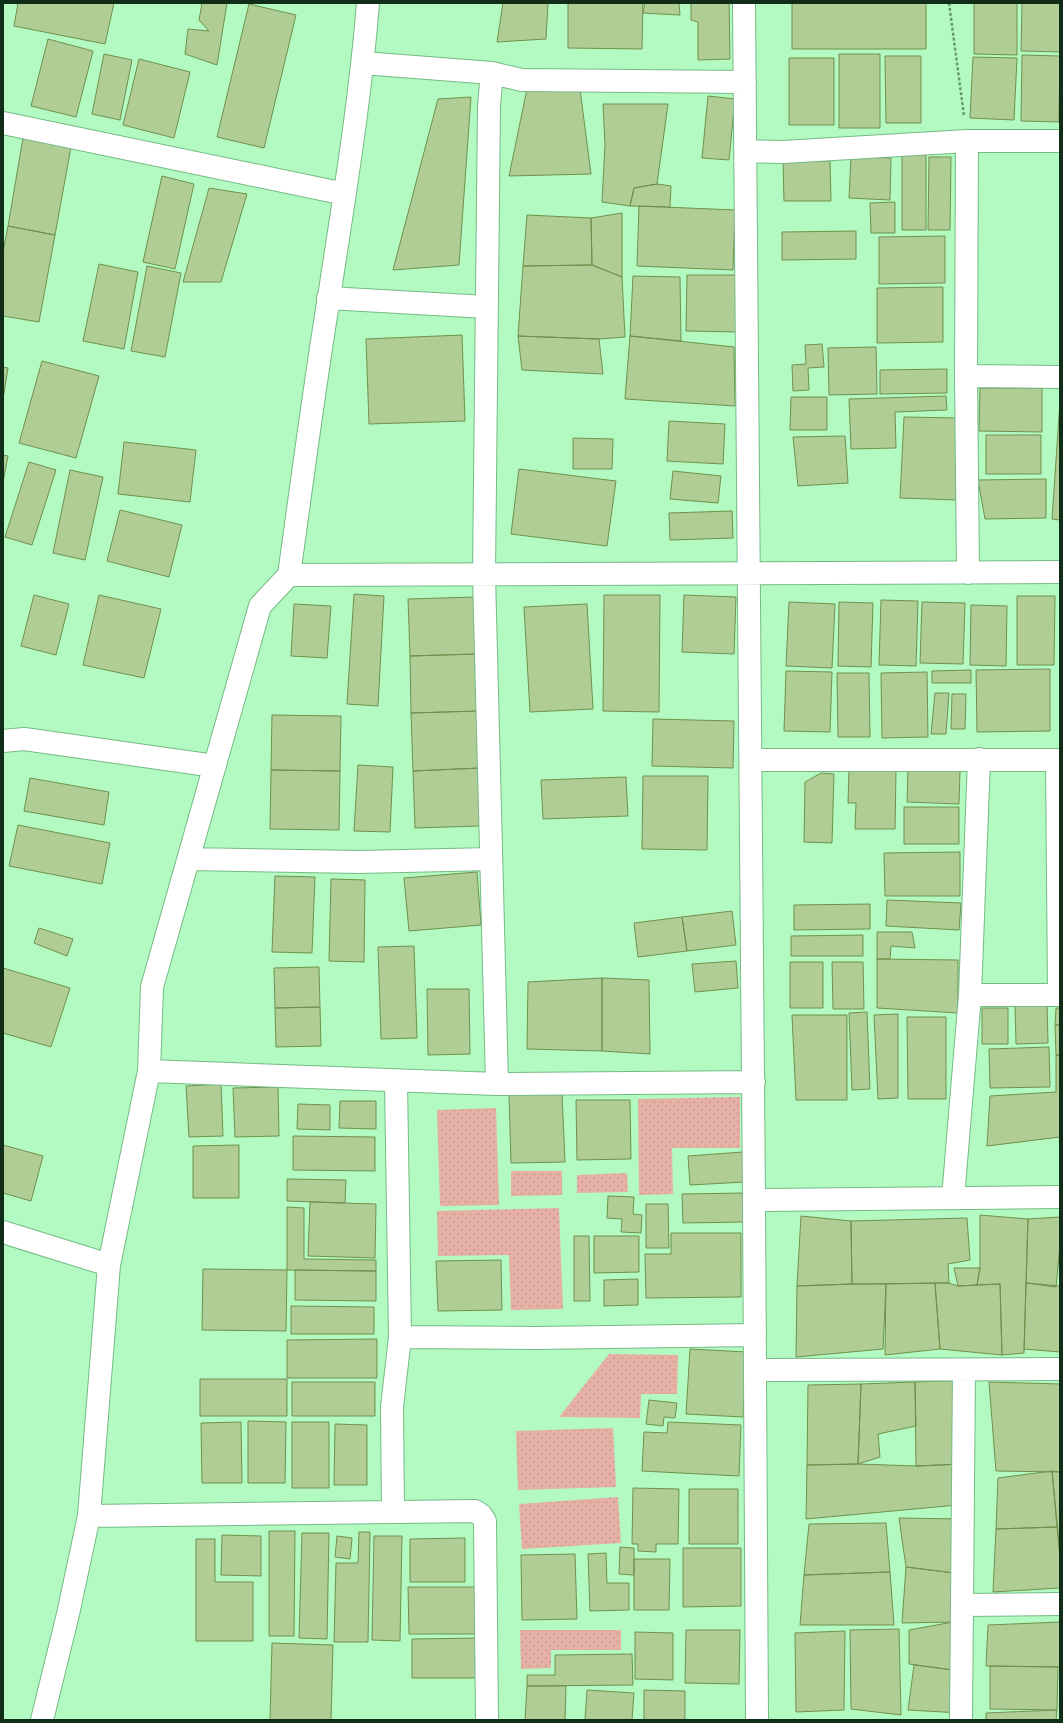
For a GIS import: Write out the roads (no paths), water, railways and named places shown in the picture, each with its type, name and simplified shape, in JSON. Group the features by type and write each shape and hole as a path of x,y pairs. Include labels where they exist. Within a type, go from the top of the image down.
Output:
{"street":[{"path":"42,1720 68,1614 89,1516 109,1265 149,1071 152,987 260,606 289,575 328,298 345,194 363,63 368,3"},
{"path":"744,3 754,1082 756,1720"},
{"path":"363,63 492,73 522,80 745,82"},
{"path":"492,73 489,105 484,575 497,1084"},
{"path":"3,123 345,194"},
{"path":"746,151 783,152 967,141 1060,141"},
{"path":"967,141 966,376 968,573"},
{"path":"328,298 487,307"},
{"path":"966,376 1060,377"},
{"path":"289,575 1060,572"},
{"path":"3,741 24,739 215,766"},
{"path":"953,1198 970,995 979,759"},
{"path":"751,760 1059,760 1060,995 970,995"},
{"path":"189,859 360,862 491,859"},
{"path":"149,1071 497,1084 754,1082"},
{"path":"393,1512 392,1407 400,1337 396,1081"},
{"path":"754,1200 1060,1197"},
{"path":"3,1232 109,1265"},
{"path":"400,1337 535,1338 755,1335"},
{"path":"755,1370 1060,1370"},
{"path":"961,1720 964,1370"},
{"path":"89,1516 393,1512 475,1512 481,1515 485,1521 487,1720"},
{"path":"962,1605 1060,1604"}]}
